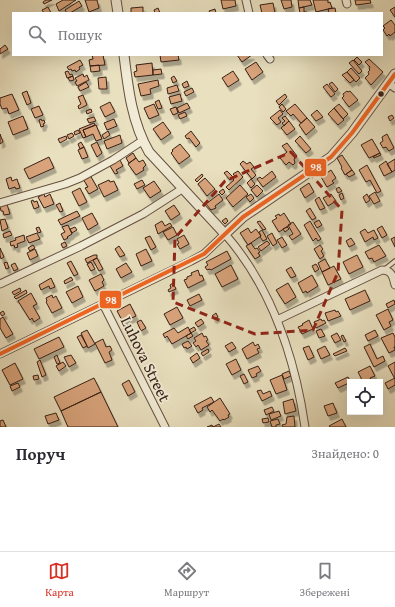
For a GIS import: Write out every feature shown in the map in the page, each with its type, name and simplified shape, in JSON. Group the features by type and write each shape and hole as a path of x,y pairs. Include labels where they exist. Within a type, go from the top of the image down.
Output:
{"street":[{"path":"116,0 118,12"},
{"path":"246,0 249,12"},
{"path":"124,56 128,88 142,141 149,152 182,189 225,234 240,253 270,303 295,373 305,427"},
{"path":"0,354 204,254 243,217 331,157 391,85 395,74"},
{"path":"0,203 65,184 80,178 107,164 142,141"},
{"path":"0,284 81,246 143,214 182,189"},
{"path":"277,320 378,272 385,270 390,273 395,285"},
{"name":"Luhova Street","path":"103,304 164,427"}],"lane":[{"path":"385,270 395,261"}],"highlighted area":[{"path":"291,152 342,210 338,272 313,330 255,334 173,302 175,238 225,181"}],"building":[{"path":"46,0 52,0 44,4 43,2"},
{"path":"63,0 76,0 59,11 56,4"},
{"path":"85,0 97,0 99,8 89,12"},
{"path":"221,0 235,0 236,6 223,9"},
{"path":"281,0 291,0 292,7 284,9"},
{"path":"298,0 310,0 312,5 299,8"},
{"path":"313,0 328,0 328,3 330,2 332,8 316,12"},
{"path":"355,0 370,0 371,3 356,5"},
{"path":"79,1 82,6 72,12 66,12 65,10"},
{"path":"273,3 275,12 262,12 260,5"},
{"path":"48,7 50,12 43,12 42,10"},
{"path":"143,7 143,12 131,12 131,8"},
{"path":"304,7 304,12 300,12 299,8"},
{"path":"395,7 395,17 390,10"},
{"path":"158,8 160,12 155,12 154,10"},
{"path":"335,8 336,12 329,12 328,9"},
{"path":"215,9 216,12 210,12"},
{"path":"391,20 395,25 395,32 390,36 389,34 387,36 383,30 385,28 383,26"},
{"path":"5,45 8,49 0,54 0,49"},
{"path":"92,56 103,56 105,65 90,66 89,60 93,59"},
{"path":"160,56 178,56 179,60 161,62"},
{"path":"238,56 251,56 242,62"},
{"path":"357,57 362,62 359,65 354,60"},
{"path":"369,59 383,72 371,85 365,78 369,74 368,72 370,67 365,62"},
{"path":"80,60 83,65 79,67 80,69 76,72 75,70 69,70 67,67"},
{"path":"353,60 362,71 359,74 349,63"},
{"path":"256,62 263,72 252,80 245,69"},
{"path":"152,63 153,75 135,77 134,72 137,71 136,65"},
{"path":"99,65 100,71 91,72 90,66"},
{"path":"351,68 360,78 356,82 347,72"},
{"path":"161,69 162,74 153,75 153,70"},
{"path":"68,71 70,75 72,74 73,76 67,78 65,72"},
{"path":"233,71 239,80 228,87 222,78"},
{"path":"347,72 354,80 350,83 342,75"},
{"path":"83,74 84,77 87,75 89,80 77,86 75,82 77,81 75,78"},
{"path":"73,76 74,80 70,81 68,78"},
{"path":"174,76 177,81 173,83 171,78"},
{"path":"106,77 107,89 99,89 98,78"},
{"path":"158,80 159,86 150,89 151,94 141,96 138,84"},
{"path":"187,81 189,86 184,88 182,84"},
{"path":"86,82 89,87 80,91 78,87"},
{"path":"332,82 338,89 335,92 329,84"},
{"path":"327,84 335,94 331,97 323,87"},
{"path":"177,85 179,91 168,94 167,88"},
{"path":"192,88 194,92 186,96 184,92"},
{"path":"27,91 31,103 27,105 22,93"},
{"path":"350,91 358,100 349,107 342,98 344,96 343,94"},
{"path":"12,94 19,110 9,114 7,108 2,109 0,98"},
{"path":"180,94 182,101 171,104 169,97"},
{"path":"285,94 287,97 279,105 276,101"},
{"path":"83,95 87,105 79,109 78,106 81,104 78,97"},
{"path":"159,100 162,108 158,109 155,102"},
{"path":"110,102 115,112 105,117 100,107"},
{"path":"187,103 190,108 179,113 177,108"},
{"path":"154,104 159,115 149,119 144,108"},
{"path":"282,104 286,109 283,112 279,107"},
{"path":"295,104 307,118 301,123 293,114 291,116 286,111"},
{"path":"339,104 348,114 343,119 334,108"},
{"path":"39,106 43,115 35,118 31,109"},
{"path":"176,107 178,113 173,115 170,109"},
{"path":"334,108 344,120 338,125 328,114"},
{"path":"91,109 92,112 87,114 86,111"},
{"path":"280,110 283,114 278,118 281,122 277,125 270,118"},
{"path":"317,110 323,117 316,121 311,115"},
{"path":"185,112 187,116 180,119 178,115"},
{"path":"392,115 394,118 390,121 388,117"},
{"path":"23,116 28,129 13,135 8,122"},
{"path":"285,116 289,121 284,126 282,123 285,121 282,118"},
{"path":"94,117 96,121 89,123 87,119"},
{"path":"307,118 315,127 306,135 299,125"},
{"path":"41,119 42,121 44,120 45,123 43,124 44,126 41,127 39,120"},
{"path":"114,119 117,126 107,130 104,123"},
{"path":"289,121 295,129 287,135 281,128"},
{"path":"163,122 171,133 161,140 153,129"},
{"path":"94,123 95,125 83,130 86,137 83,138 79,129"},
{"path":"96,125 102,139 96,141 93,134 86,137 83,130"},
{"path":"78,130 80,133 75,135 74,132"},
{"path":"108,131 110,135 104,139 102,135"},
{"path":"191,131 200,143 196,147 189,138 187,139 185,136"},
{"path":"72,133 74,136 69,139 67,135"},
{"path":"0,134 3,142 0,144"},
{"path":"387,134 394,148 389,151 386,147 383,148 380,143 383,141 382,137"},
{"path":"120,135 122,143 107,149 104,141"},
{"path":"66,136 67,139 60,143 58,139"},
{"path":"300,136 311,149 306,153 295,141"},
{"path":"372,139 380,153 369,158 361,145"},
{"path":"81,142 84,147 80,149 78,144"},
{"path":"97,142 102,153 97,157 91,145"},
{"path":"287,143 297,156 294,159 295,163 293,165 289,162 286,165 280,158 287,152 282,146"},
{"path":"180,144 190,156 179,164 171,153 173,151 172,150"},
{"path":"84,147 88,157 82,159 78,150"},
{"path":"133,153 136,158 129,163 126,158"},
{"path":"380,153 381,155 374,158 373,157"},
{"path":"342,155 352,170 345,175 337,158"},
{"path":"49,157 54,168 29,179 24,169"},
{"path":"136,158 139,162 143,160 146,165 143,168 144,170 136,175 128,164"},
{"path":"395,159 395,170 392,172 387,164"},
{"path":"120,160 123,166 116,170 118,173 115,174 110,166"},
{"path":"243,161 247,164 250,162 254,167 251,169 256,175 252,179 240,164"},
{"path":"386,161 392,172 384,176 379,166"},
{"path":"367,165 381,191 377,193 370,180 366,182 359,170"},
{"path":"331,170 336,178 332,181 334,183 327,187 321,177"},
{"path":"352,170 355,174 349,177 346,174"},
{"path":"227,171 233,177 230,180 224,173"},
{"path":"238,171 243,177 229,190 226,187 234,180 232,178 235,176 233,174"},
{"path":"272,171 276,177 263,187 257,179 260,177 262,179"},
{"path":"202,174 203,176 197,182 195,180"},
{"path":"90,175 98,189 89,194 85,188 88,187 83,179"},
{"path":"11,177 12,181 17,179 20,188 16,189 15,187 9,189 6,179"},
{"path":"205,178 215,189 207,196 198,184"},
{"path":"251,179 255,184 251,188 247,183"},
{"path":"109,180 110,182 114,181 118,190 104,197 98,185"},
{"path":"142,180 145,185 137,189 134,184"},
{"path":"154,181 161,191 150,198 143,188"},
{"path":"309,183 314,192 305,198 300,189"},
{"path":"240,185 248,194 233,207 226,198"},
{"path":"257,185 263,191 257,197 251,190"},
{"path":"339,187 342,191 338,193 336,189"},
{"path":"80,188 87,202 79,206 72,192"},
{"path":"223,189 225,192 222,195 219,192"},
{"path":"375,192 380,201 374,204 369,196"},
{"path":"342,193 344,198 341,200 339,195"},
{"path":"44,194 45,197 50,194 54,204 44,208 38,197"},
{"path":"219,194 223,200 215,206 216,208 211,210 206,204"},
{"path":"251,194 254,198 250,202 246,197"},
{"path":"331,194 336,201 328,206 323,198"},
{"path":"367,194 370,200 366,203 363,197"},
{"path":"319,197 325,208 320,210 315,200"},
{"path":"33,200 34,202 37,201 39,207 34,209 31,201"},
{"path":"60,203 63,211 60,212 56,205"},
{"path":"7,204 10,214 4,215 0,206"},
{"path":"174,205 180,214 171,220 165,211"},
{"path":"310,208 316,218 312,220 306,211"},
{"path":"77,211 80,216 61,225 58,220"},
{"path":"92,213 98,224 88,230 82,218"},
{"path":"284,213 291,224 279,232 272,221 277,218 275,216 279,214 280,216"},
{"path":"226,218 228,221 225,224 222,221"},
{"path":"5,219 8,228 2,231 0,220"},
{"path":"319,220 322,225 317,228 314,223"},
{"path":"162,221 165,226 170,223 172,226 158,234 155,225"},
{"path":"260,221 266,229 263,230 257,222"},
{"path":"310,221 321,239 318,241 316,238 313,241 304,225"},
{"path":"293,222 301,234 292,240 289,236 293,234 288,225"},
{"path":"68,225 72,234 64,240 61,234 65,232 62,227"},
{"path":"382,226 387,235 382,238 377,229"},
{"path":"39,227 41,232 38,233 36,228"},
{"path":"75,227 77,230 72,233 70,229"},
{"path":"173,227 177,235 168,240 163,232"},
{"path":"287,227 289,229 285,232 283,229"},
{"path":"248,228 251,233 256,229 261,236 248,245 240,233"},
{"path":"365,229 368,233 374,230 378,238 374,240 373,237 365,242 360,232"},
{"path":"262,230 267,239 263,241 259,232"},
{"path":"10,231 12,235 4,238 3,234"},
{"path":"37,233 40,239 29,243 26,237"},
{"path":"272,233 277,243 273,246 267,236"},
{"path":"24,235 25,241 17,244 18,247 15,248 14,245 11,246 10,242 16,240 15,238"},
{"path":"184,235 189,244 180,249 177,244 179,243 177,239"},
{"path":"150,236 156,247 151,250 145,238"},
{"path":"282,237 287,245 282,248 277,240"},
{"path":"395,237 395,247 391,239"},
{"path":"351,238 355,244 349,247 346,241"},
{"path":"267,241 270,244 261,251 258,247"},
{"path":"65,242 67,246 63,248 61,244"},
{"path":"251,243 255,249 257,248 260,252 258,253 260,256 255,259 246,246"},
{"path":"33,245 35,248 30,251 28,248"},
{"path":"320,245 323,249 321,251 324,256 320,259 314,249"},
{"path":"379,245 386,256 374,262 372,258 369,259 365,252"},
{"path":"119,246 125,255 120,257 115,249"},
{"path":"0,248 4,257 1,259 0,255"},
{"path":"35,249 38,256 30,260 27,253"},
{"path":"146,249 152,261 141,266 136,254"},
{"path":"227,251 231,259 211,270 207,270 205,267 208,265 206,262"},
{"path":"97,255 97,258 87,263 85,259"},
{"path":"357,255 363,267 349,274 343,262"},
{"path":"97,258 103,269 99,271 93,260"},
{"path":"325,259 330,268 322,272 318,263"},
{"path":"71,261 78,274 74,276 67,263"},
{"path":"7,262 9,268 6,269 4,263"},
{"path":"91,262 95,269 91,271 87,264"},
{"path":"15,263 18,269 14,271 11,265"},
{"path":"126,263 132,272 121,278 116,269"},
{"path":"316,264 319,269 315,272 312,266"},
{"path":"231,265 238,279 222,287 215,274"},
{"path":"334,266 341,279 328,285 322,272"},
{"path":"291,267 296,276 291,278 286,270"},
{"path":"198,270 200,276 202,275 204,280 188,288 184,280 192,275 191,273"},
{"path":"101,274 104,280 102,282 104,286 95,291 89,280"},
{"path":"312,275 318,286 307,293 306,291 303,293 298,283"},
{"path":"71,277 73,280 65,284 64,281"},
{"path":"51,278 55,287 50,289 49,286 41,290 39,285"},
{"path":"173,283 176,289 169,292 168,290 171,288 170,285"},
{"path":"288,283 296,297 285,304 276,290"},
{"path":"78,286 83,297 72,303 66,292"},
{"path":"20,288 21,291 14,295 12,292"},
{"path":"26,290 27,293 16,299 14,297"},
{"path":"365,290 370,301 350,310 345,299"},
{"path":"31,293 37,304 33,306 40,318 34,322 32,318 30,320 18,301"},
{"path":"199,294 202,300 190,306 187,300"},
{"path":"52,295 53,298 56,296 62,308 52,313 46,302 46,298"},
{"path":"394,300 395,304 388,308 386,304"},
{"path":"130,304 136,316 123,322 117,311"},
{"path":"177,307 183,318 170,325 164,314"},
{"path":"388,309 393,320 389,322 391,326 384,330 376,315"},
{"path":"335,310 336,312 338,311 341,316 328,321 325,313"},
{"path":"3,311 5,314 2,316 0,313"},
{"path":"216,313 218,317 214,319 212,316"},
{"path":"3,317 13,334 6,338 0,328 0,319"},
{"path":"201,319 204,323 198,327 195,323"},
{"path":"321,319 326,323 316,328 314,322"},
{"path":"141,320 146,328 141,331 137,322"},
{"path":"309,320 313,329 302,334 298,327"},
{"path":"188,327 191,333 172,344 167,336 165,338 163,334 174,328 178,333"},
{"path":"194,327 196,330 191,333 189,330"},
{"path":"321,329 325,336 319,338 316,331"},
{"path":"87,330 95,344 88,348 81,333"},
{"path":"375,330 378,336 368,341 365,335"},
{"path":"191,333 193,336 188,339 186,336"},
{"path":"202,333 204,337 206,336 208,340 206,341 209,345 201,350 198,345 196,347 193,343 196,341 194,338"},
{"path":"337,333 341,340 335,343 331,336"},
{"path":"393,333 395,337 395,350 389,353 381,338"},
{"path":"81,335 87,346 83,348 77,337"},
{"path":"343,335 346,341 344,342 341,336"},
{"path":"59,337 64,347 39,359 34,349"},
{"path":"103,339 106,347 110,346 112,350 109,352 112,360 105,363 95,343"},
{"path":"188,341 192,346 187,349 186,347 184,348 182,344"},
{"path":"232,342 236,348 229,352 225,346"},
{"path":"253,342 255,346 258,344 260,348 257,349 259,353 247,359 242,349"},
{"path":"370,344 377,359 383,356 385,361 374,367 364,347"},
{"path":"309,346 314,357 308,360 303,348"},
{"path":"325,346 330,355 321,359 317,350"},
{"path":"345,348 347,351 335,356 333,354"},
{"path":"208,349 209,352 203,356 201,353"},
{"path":"197,353 200,358 193,363 190,358"},
{"path":"57,355 60,363 57,364 54,357"},
{"path":"71,355 76,363 69,367 64,357"},
{"path":"236,359 241,370 232,375 226,364"},
{"path":"40,360 46,375 42,377 37,362"},
{"path":"63,362 66,366 59,371 56,366"},
{"path":"395,362 395,379 388,366"},
{"path":"15,363 23,379 10,385 2,370"},
{"path":"258,366 261,371 256,374 257,376 252,378 248,370"},
{"path":"370,366 375,376 370,379 362,379 358,372"},
{"path":"289,371 291,376 284,379 282,374"},
{"path":"244,374 248,382 244,384 240,376"},
{"path":"38,375 39,379 34,380 33,376"},
{"path":"282,375 287,390 276,394 270,380"},
{"path":"348,377 349,379 347,379 347,384 338,388 335,383"},
{"path":"94,378 101,392 61,411 54,397"},
{"path":"395,378 395,385 388,389 385,383"},
{"path":"129,380 135,392 128,396 122,384"},
{"path":"18,383 20,387 12,391 10,386"},
{"path":"261,390 263,394 270,391 272,396 262,401 257,391"},
{"path":"101,392 118,427 68,427 61,411"},
{"path":"211,397 214,402 202,408 203,410 198,413 194,406"},
{"path":"220,398 230,414 228,415 229,417 220,421 212,410 210,412 207,407"},
{"path":"293,399 296,411 285,414 283,402"},
{"path":"333,403 337,413 328,416 324,406"},
{"path":"272,407 274,411 266,415 264,410"},
{"path":"279,411 281,416 271,420 269,414"},
{"path":"56,413 59,420 48,424 45,416"},
{"path":"294,416 295,427 283,427 282,425 286,424 287,417"},
{"path":"268,418 269,422 263,423 262,419"},
{"path":"278,419 280,424 276,425 276,427 272,427 270,421"},
{"path":"342,419 346,427 329,426"},
{"path":"3,420 6,427 0,427 0,421"},
{"path":"219,424 221,427 213,427"}],"transit line":[{"name":"98","path":"0,354 204,254 243,217 331,157 352,133 395,74"}]}
